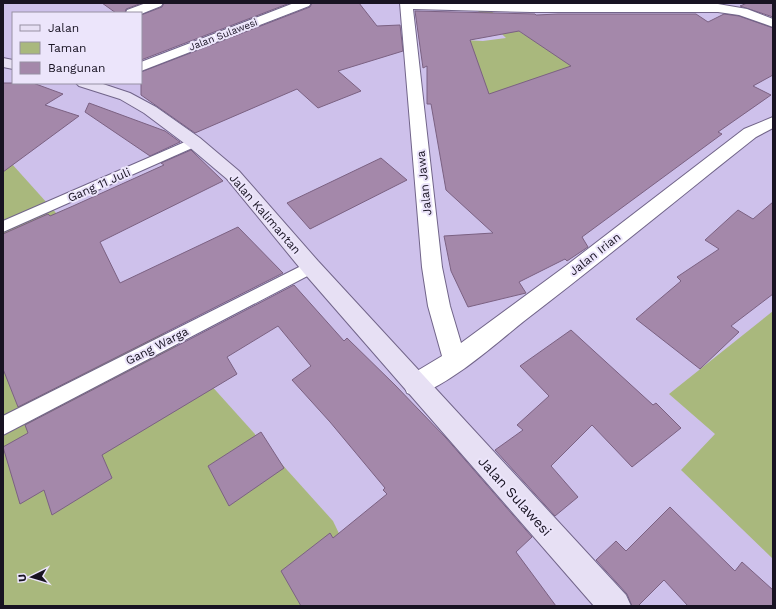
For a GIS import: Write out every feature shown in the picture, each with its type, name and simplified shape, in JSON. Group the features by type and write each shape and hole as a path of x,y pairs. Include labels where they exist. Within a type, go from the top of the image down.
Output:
{"street":[{"path":"134,12 157,3"},
{"name":"Jalan Sulawesi","path":"142,67 305,3"},
{"path":"406,4 531,8 718,8 742,12 773,24"},
{"name":"Jalan Jawa","path":"406,4 432,267 439,306 455,360"},
{"name":"Jalan Kalimantan","path":"94,84 125,96 144,107 194,142 233,175 311,267 416,385"},
{"name":"Jalan Irian","path":"416,385 455,360 574,270 750,133 773,122"},
{"name":"Jalan Sulawesi","path":"416,385 615,606"}],"lane":[{"name":"Gang 11 Juli","path":"3,227 194,142"},
{"name":"Gang Warga","path":"3,426 311,267"}],"green space":[{"path":"478,11 491,11 523,34 581,62 529,94 467,98 460,40 483,41 506,38"},
{"path":"3,154 333,521 374,606 3,606"},
{"path":"773,311 773,559 681,470 715,434 669,394"}],"building":[{"path":"102,3 142,3 126,9 125,12 115,12"},
{"path":"164,3 290,3 142,60 142,15 162,7"},
{"path":"312,3 359,3 377,26 400,25 403,51 338,71 361,91 318,108 297,89 195,133 141,95 142,72 310,7"},
{"path":"747,3 773,3 773,17 740,6"},
{"path":"415,11 536,15 696,14 708,22 724,14 739,16 773,28 773,75 753,86 771,95 718,132 722,134 582,237 588,247 567,261 565,259 519,282 526,293 468,307 451,271 444,236 493,233 446,190 431,104 427,104 427,66 423,68","holes":["519,31 571,66 489,94 470,40"]},
{"path":"3,83 36,84 63,94 45,105 79,116 3,172"},
{"path":"89,103 165,131 180,142 150,156 85,112"},
{"path":"191,150 223,181 100,242 120,283 238,227 283,273 18,407 3,369 3,234 48,214 50,216 73,206 164,165 161,163"},
{"path":"381,158 407,180 310,229 287,203"},
{"path":"773,202 773,294 731,326 739,332 700,369 636,319 681,281 677,277 719,249 705,240 738,210 753,219"},
{"path":"294,285 344,341 347,338 446,438 532,537 516,552 556,606 301,606 281,571 330,533 333,538 387,494 383,490 385,488 330,422 292,380 311,366 278,326 227,357 237,374 102,455 112,478 52,515 44,490 20,504 3,447 28,433 25,425"},
{"path":"571,330 653,405 656,403 681,428 632,467 592,425 551,466 578,497 555,516 495,450 523,430 517,425 549,396 520,366"},
{"path":"261,432 284,468 229,506 208,466"},
{"path":"670,507 735,571 742,562 773,590 773,606 688,606 664,580 638,606 632,606 627,594 596,560 616,541 626,551"}]}
